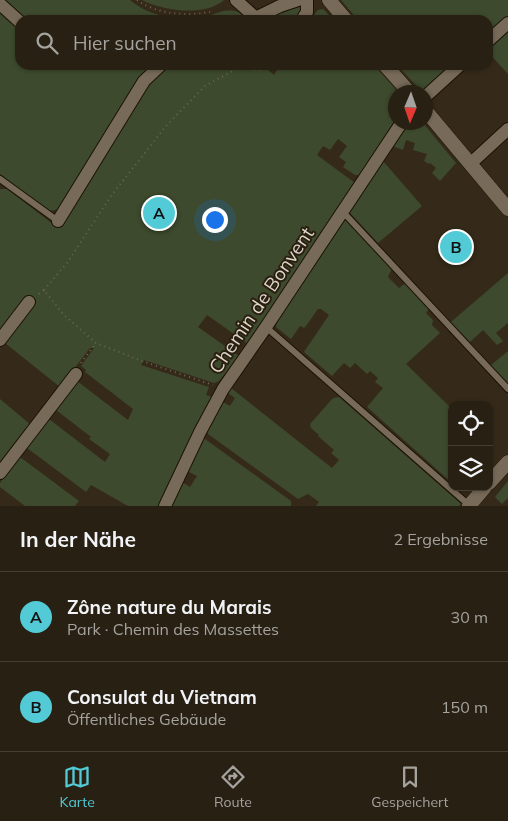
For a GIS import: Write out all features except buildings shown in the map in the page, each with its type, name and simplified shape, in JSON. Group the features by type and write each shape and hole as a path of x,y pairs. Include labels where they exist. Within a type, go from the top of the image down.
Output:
{"street":[{"path":"236,0 249,15"},
{"path":"261,15 298,0"},
{"path":"305,15 307,0"},
{"path":"329,0 342,15"},
{"path":"0,4 15,18"},
{"path":"493,36 508,23"},
{"path":"58,222 144,81 156,70"},
{"path":"389,70 403,85"},
{"path":"433,90 455,70"},
{"path":"433,119 508,209"},
{"path":"470,164 508,129"},
{"name":"Chemin de Bonvent","path":"165,506 200,432 223,389 397,130"},
{"path":"0,340 29,302"},
{"path":"0,473 76,374"},
{"path":"493,479 508,462"},
{"path":"469,506 482,491"}],"lane":[{"path":"0,179 58,222"},
{"path":"343,212 508,389"},
{"path":"266,327 469,506"}],"path":[{"path":"137,0 161,11 182,15 210,12"},
{"path":"29,302 44,290 67,263 111,196 166,126 205,86 234,70"},
{"path":"44,290 63,314 96,342 142,361 223,389"},
{"path":"76,374 76,370 96,342"}],"green space":[{"path":"5,0 130,0 159,15 20,15"},
{"path":"142,0 224,0 206,9 184,10 161,7"},
{"path":"341,0 508,0 508,17 493,30 493,15 354,15"},
{"path":"301,6 303,10 300,15 277,15"},
{"path":"323,9 329,15 314,15 318,10"},
{"path":"230,10 243,15 211,15"},
{"path":"0,11 15,25 15,70 147,70 134,85 60,209 49,211 0,174"},
{"path":"508,31 508,74 493,58 493,44"},
{"path":"161,70 268,70 274,75 277,70 378,70 392,85 388,85 389,130 360,175 355,175 343,167 346,162 339,157 347,146 338,139 330,150 323,146 317,155 355,183 248,344 207,315 198,327 239,356 219,381 214,383 144,360 141,365 209,387 206,395 212,397 162,506 128,506 91,485 86,492 27,448 49,419 105,462 110,454 89,439 91,437 56,410 77,381 128,420 133,409 85,372 86,370 81,366 94,348 90,348 60,387 5,343 36,303 29,295 0,332 0,189 7,189 58,228 122,122 153,76"},
{"path":"402,70 447,70 430,85 416,85"},
{"path":"403,130 429,130 456,163 440,181 432,173 436,168 424,161 427,154 413,150 415,143 406,140 403,150 392,146"},
{"path":"383,161 422,206 378,243 349,212"},
{"path":"345,216 392,268 388,277 399,288 406,283 429,309 426,313 433,320 432,325 440,333 406,364 448,405 448,479 367,407 383,388 375,382 378,378 370,371 367,374 355,363 350,368 344,363 332,376 304,352 329,315 318,309 306,326 304,328 300,326 291,339 276,327 277,322"},
{"path":"508,273 508,323 496,333 503,341 497,345 483,330 470,342 451,322"},
{"path":"508,351 508,383 491,365"},
{"path":"231,388 332,468 339,460 331,453 334,450 318,436 310,424 333,398 339,397 461,504 459,506 316,506 319,502 308,494 298,499 208,434 207,430 223,402 230,406 235,398 228,393"},
{"path":"0,399 31,425 0,465"},
{"path":"205,439 291,501 291,506 170,506 182,482 190,487 197,476 189,472 188,467 200,440"},
{"path":"20,457 79,501 75,506 25,506 0,487 0,483"},
{"path":"508,481 508,498 502,504 495,497"}],"place":[{"name":"Zône nature du Marais","path":"159,213"},
{"name":"Consulat du Vietnam","path":"456,247"}]}
